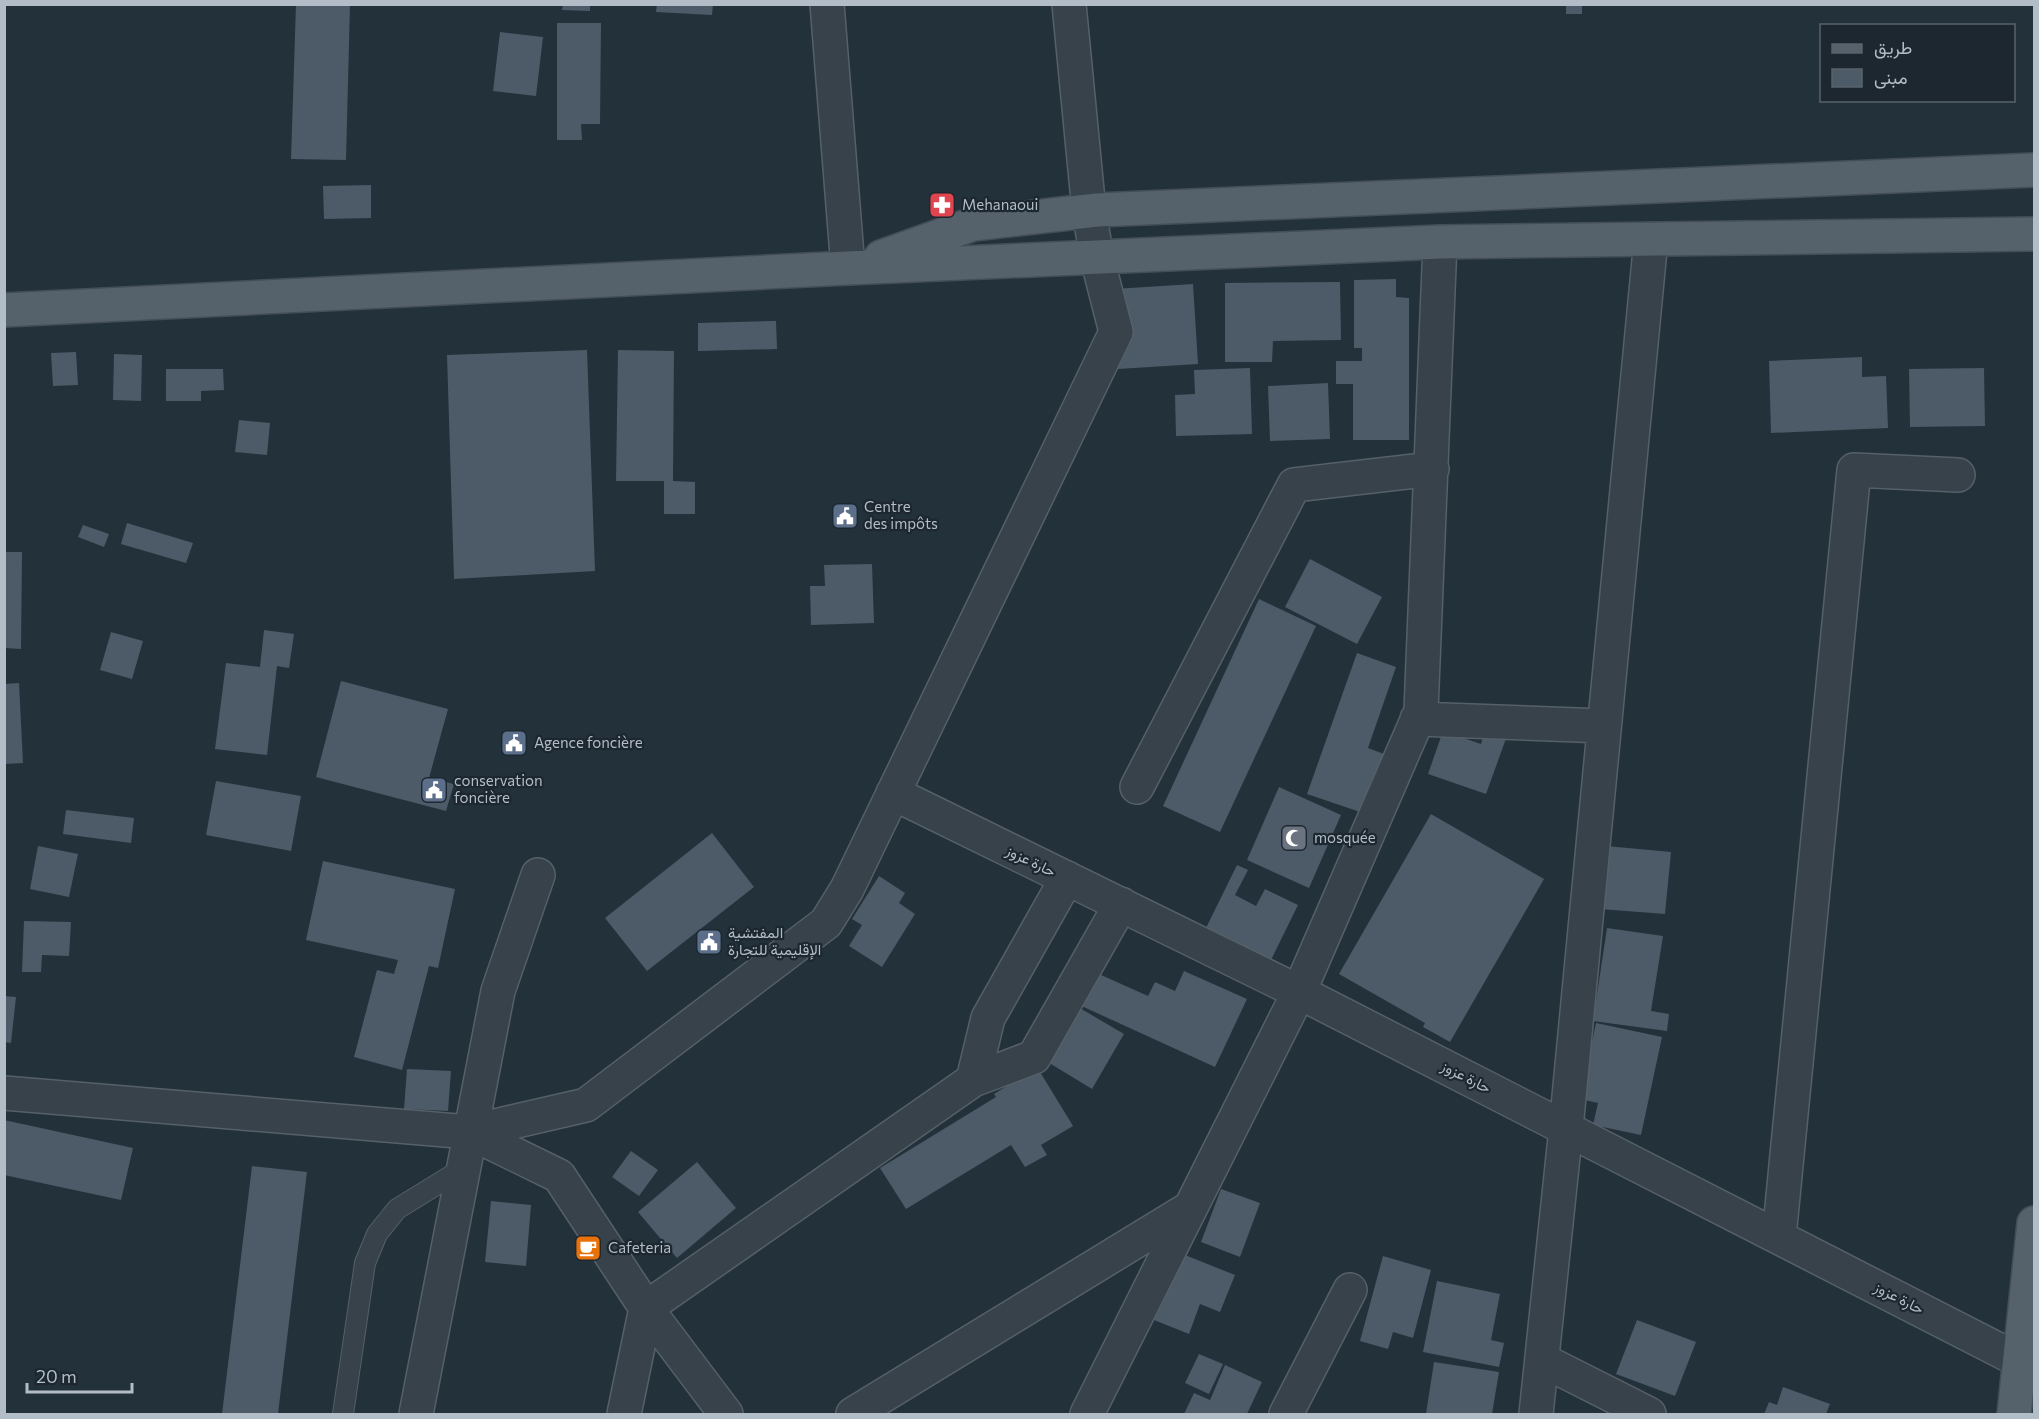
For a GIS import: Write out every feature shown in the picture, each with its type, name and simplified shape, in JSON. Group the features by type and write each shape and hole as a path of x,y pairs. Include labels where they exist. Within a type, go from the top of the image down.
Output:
{"main road":[{"path":"848,268 973,224 1089,210 2034,170"},
{"path":"4,310 848,268 1440,242 2034,234"},
{"path":"2014,1414 2027,1364 2034,1223"}],"street":[{"path":"826,4 848,268"},
{"path":"4,1093 469,1132 586,1106 826,923 847,889 1116,332 1097,258 1089,210 1069,4"},
{"path":"1536,1414 1566,1128 1651,240"},
{"path":"1087,1414 1299,992 1421,711 1440,242"},
{"path":"1137,787 1293,485 1432,470"},
{"path":"1779,1237 1854,471 1958,475"},
{"path":"1417,719 1604,726"},
{"name":"حارة عزوز","path":"893,793 1299,992 2027,1364"},
{"path":"416,1414 498,991 538,874"},
{"path":"973,1080 988,1018 1067,879"},
{"path":"624,1414 646,1308 973,1080 1034,1057 1121,904"},
{"path":"469,1132 558,1176 646,1308 726,1414"},
{"path":"853,1414 1190,1208"},
{"path":"1286,1414 1350,1290"},
{"path":"1542,1360 1648,1414"}],"lane":[{"path":"343,1414 364,1263 376,1234 397,1209 462,1169"}],"building":[{"path":"296,4 350,4 346,160 291,159"},
{"path":"563,4 590,4 590,11 562,10"},
{"path":"657,4 713,4 712,15 656,12"},
{"path":"1566,4 1582,4 1582,14 1566,14"},
{"path":"557,23 601,23 600,124 581,124 582,140 557,140"},
{"path":"500,32 543,37 536,96 493,91"},
{"path":"371,185 371,218 324,219 323,186"},
{"path":"1396,279 1396,297 1409,298 1409,440 1353,440 1353,384 1336,384 1336,361 1362,361 1362,348 1354,348 1354,280"},
{"path":"1340,282 1341,340 1273,341 1272,362 1225,362 1225,283"},
{"path":"1193,284 1198,364 1118,369 1114,289"},
{"path":"776,321 777,349 698,351 698,323"},
{"path":"587,350 595,571 454,579 447,355"},
{"path":"618,350 674,351 673,481 695,482 695,514 664,514 664,481 616,481"},
{"path":"76,352 78,385 53,386 51,353"},
{"path":"114,354 142,355 141,401 113,400"},
{"path":"1862,357 1862,377 1886,376 1888,428 1771,433 1769,361"},
{"path":"1250,368 1252,434 1176,436 1175,395 1195,394 1194,370"},
{"path":"1984,368 1985,426 1910,427 1909,369"},
{"path":"166,369 223,369 224,390 201,391 201,401 166,401"},
{"path":"1328,383 1330,439 1270,441 1268,386"},
{"path":"239,420 270,423 267,455 235,452"},
{"path":"127,523 193,543 186,563 121,544"},
{"path":"83,525 109,534 104,547 78,537"},
{"path":"4,552 22,552 21,649 4,648"},
{"path":"1310,559 1382,597 1357,644 1285,607"},
{"path":"872,564 874,623 811,625 810,586 825,586 824,565"},
{"path":"1259,599 1316,626 1220,832 1163,806"},
{"path":"264,630 294,634 289,668 277,666 267,755 215,749 226,663 260,667"},
{"path":"111,632 143,641 132,679 100,670"},
{"path":"1357,653 1396,667 1368,748 1384,754 1363,813 1307,794"},
{"path":"341,681 448,709 429,778 454,784 446,811 316,777"},
{"path":"19,683 23,763 4,764 4,684"},
{"path":"1487,725 1508,733 1486,794 1428,774 1443,731 1481,744"},
{"path":"216,781 301,796 291,851 206,835"},
{"name":"mosquée","path":"1279,787 1341,815 1309,888 1247,860"},
{"path":"66,810 134,818 131,843 63,834"},
{"path":"1431,814 1544,879 1450,1042 1423,1027 1425,1023 1339,974"},
{"path":"712,833 754,887 647,971 605,918"},
{"path":"38,846 78,854 69,897 30,889"},
{"path":"1606,846 1671,852 1665,914 1600,909"},
{"path":"323,861 455,889 438,968 429,966 402,1070 354,1057 377,970 394,974 398,960 306,940"},
{"path":"1237,865 1248,870 1235,895 1256,906 1265,889 1298,905 1269,964 1204,932"},
{"path":"879,876 905,893 899,903 915,914 882,967 849,946 862,925 852,919"},
{"path":"24,921 71,922 69,956 42,955 41,972 22,972"},
{"path":"1607,928 1663,936 1651,1011 1669,1014 1667,1031 1593,1021"},
{"path":"1090,970 1148,996 1155,982 1175,991 1184,971 1247,999 1215,1067 1075,1003"},
{"path":"4,996 16,997 11,1043 4,1042"},
{"path":"1078,1007 1124,1034 1092,1089 1046,1061"},
{"path":"1596,1023 1662,1037 1641,1135 1593,1125 1598,1103 1580,1099"},
{"path":"1037,1067 1073,1126 1041,1145 1047,1155 1025,1167 1011,1145 906,1209 880,1168 996,1097 994,1094"},
{"path":"407,1069 451,1071 448,1111 404,1109"},
{"path":"4,1120 133,1148 121,1200 4,1175"},
{"path":"631,1151 658,1170 639,1196 612,1177"},
{"path":"697,1162 736,1208 677,1258 638,1212"},
{"path":"252,1166 307,1172 278,1414 222,1414"},
{"path":"1221,1189 1260,1203 1240,1257 1201,1242"},
{"path":"491,1201 531,1205 526,1266 485,1262"},
{"path":"1175,1251 1235,1275 1220,1312 1200,1304 1189,1334 1149,1318"},
{"path":"1383,1256 1431,1270 1413,1338 1393,1332 1388,1349 1360,1341"},
{"path":"1437,1281 1500,1294 1491,1340 1504,1343 1499,1367 1423,1352"},
{"path":"1637,1320 1696,1342 1675,1396 1616,1374"},
{"path":"1199,1354 1223,1364 1209,1394 1185,1383"},
{"path":"1434,1362 1499,1372 1492,1414 1426,1414"},
{"path":"1225,1365 1262,1382 1247,1414 1184,1414 1194,1393 1210,1400"},
{"path":"1783,1387 1830,1404 1826,1414 1764,1414 1769,1402 1777,1405"}],"place":[{"name":"Mehanaoui","path":"942,205"},
{"name":"Centre des impôts","path":"845,516"},
{"name":"Agence foncière","path":"514,743"},
{"name":"conservation foncière","path":"434,790"},
{"name":"mosquée","path":"1294,838"},
{"name":"المفتشية الإقليمية للتجارة","path":"709,942"},
{"name":"Cafeteria","path":"588,1248"}]}
